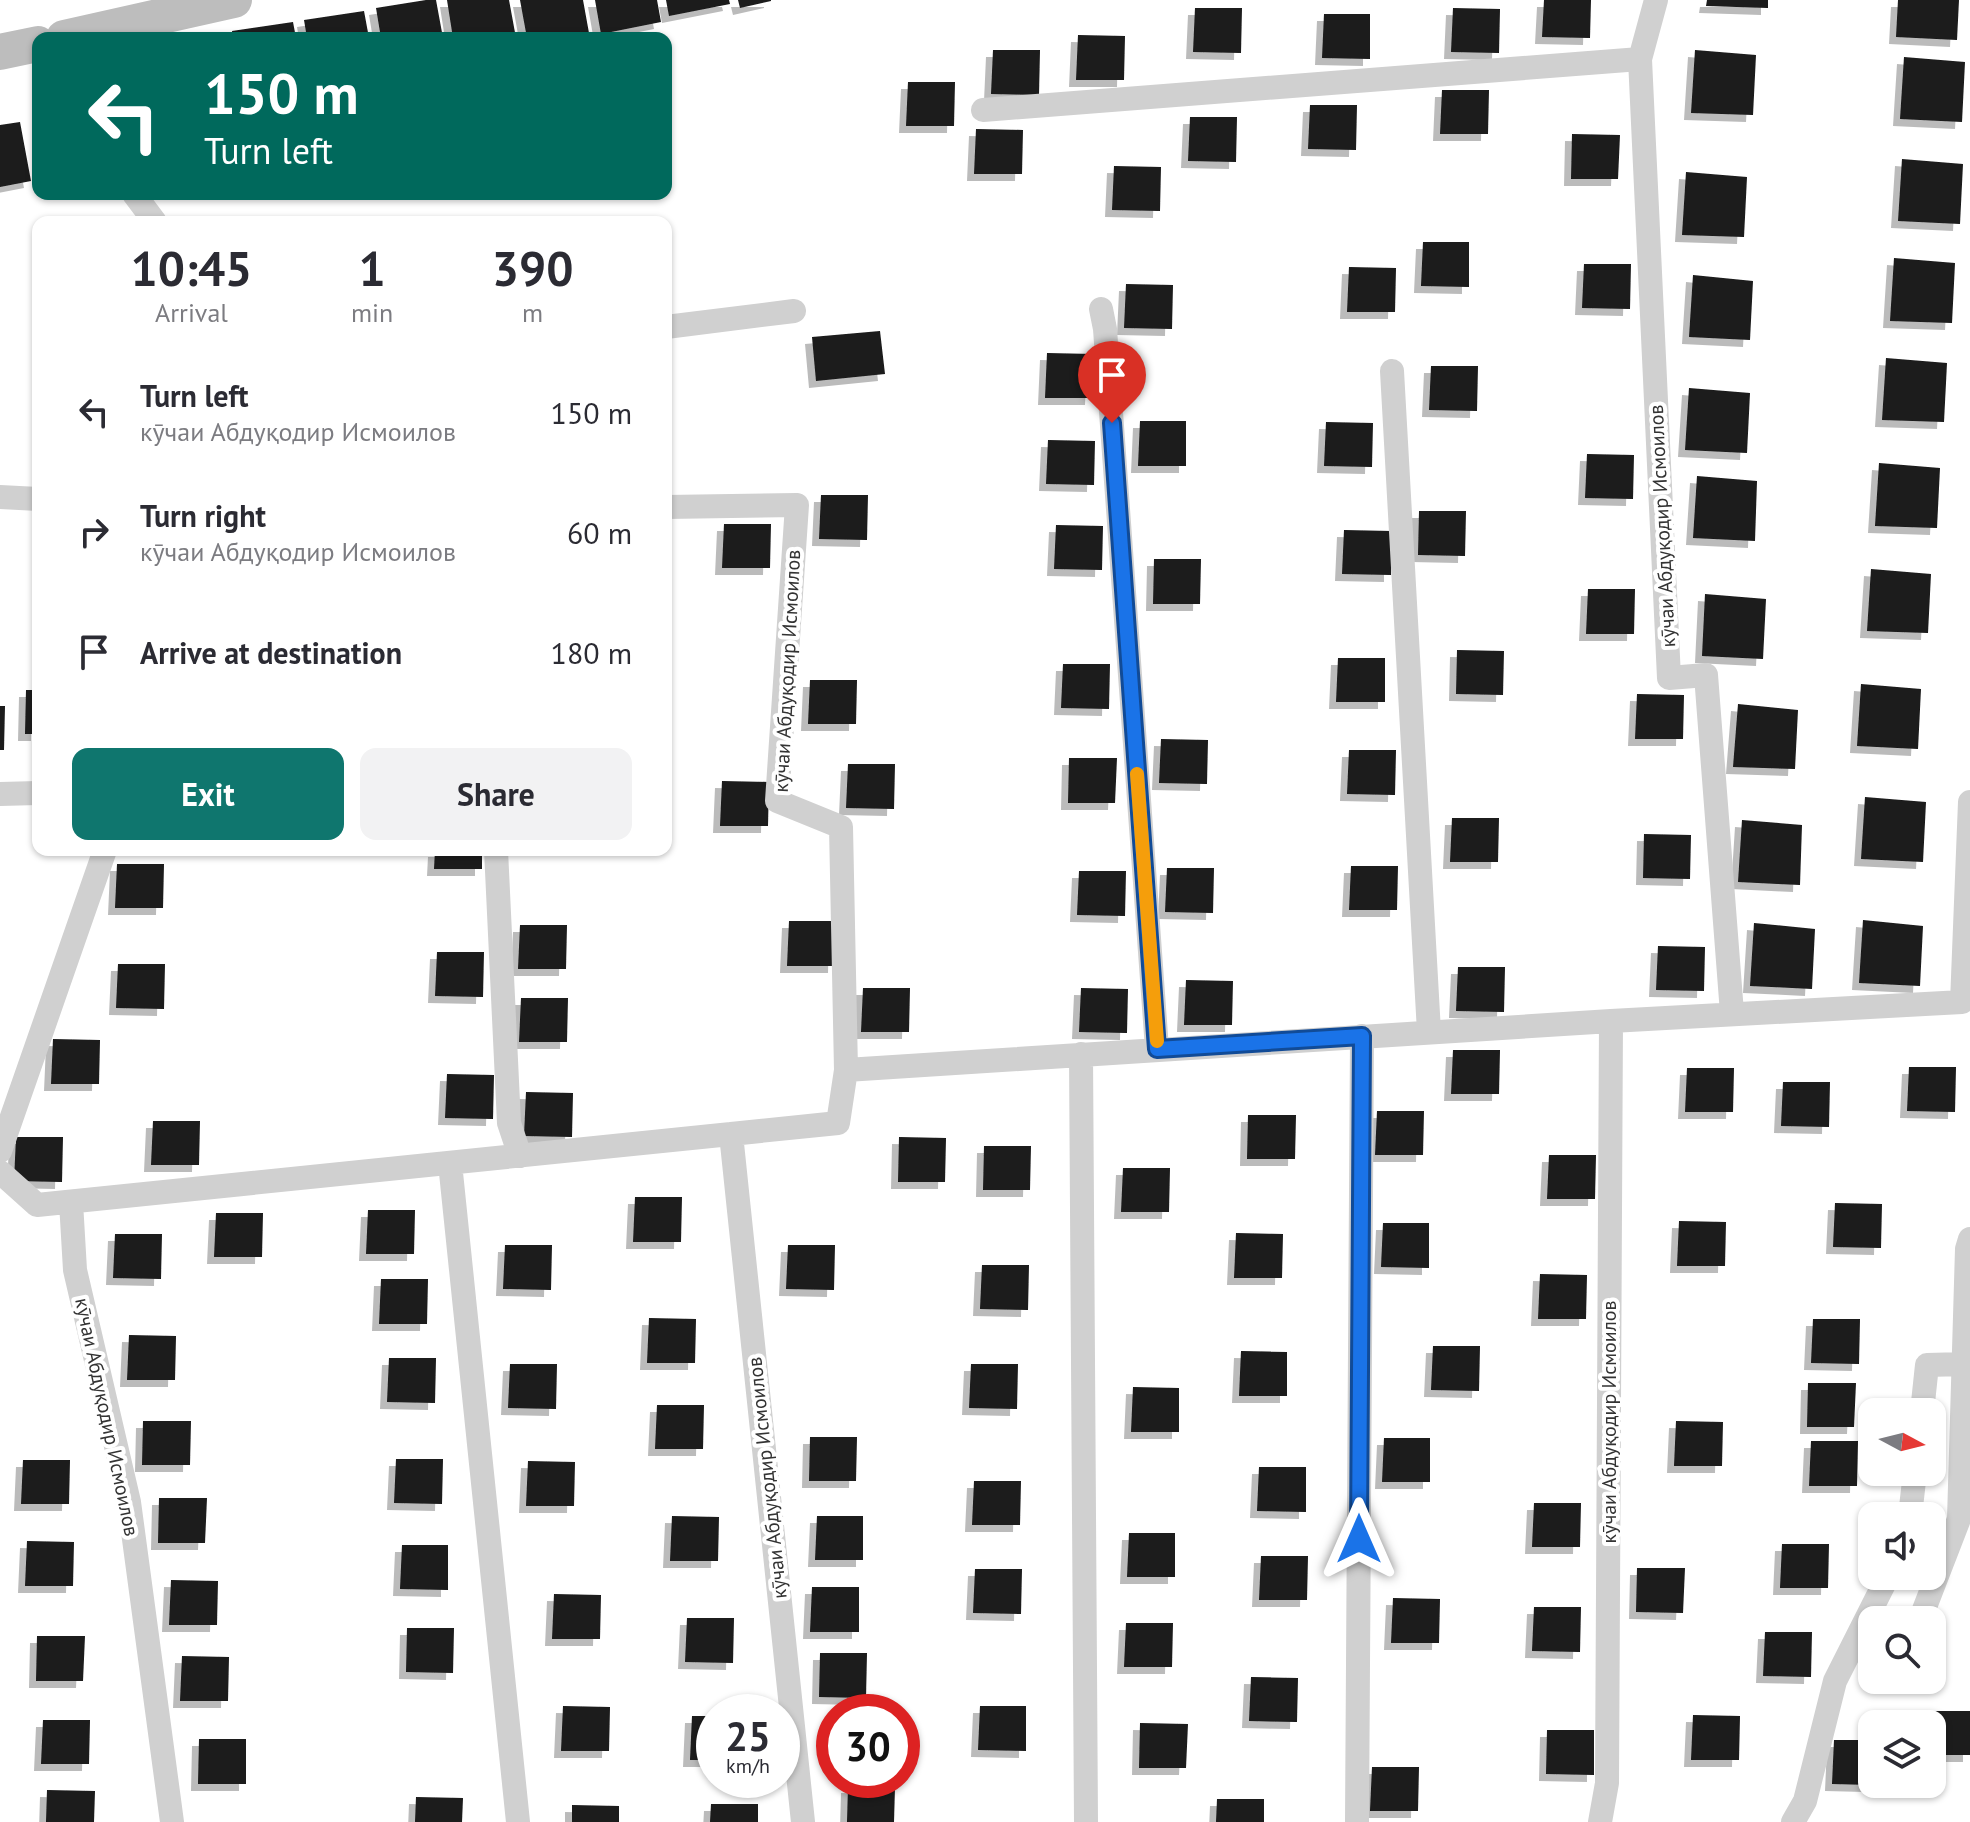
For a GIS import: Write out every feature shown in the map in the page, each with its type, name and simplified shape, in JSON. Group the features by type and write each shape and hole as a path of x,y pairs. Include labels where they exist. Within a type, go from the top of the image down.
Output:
{"street":[{"path":"91,32 234,0"},
{"name":"кӯчаи Абдуқодир Исмоилов","path":"1656,0 1640,59 1669,678 1706,675 1732,1013"},
{"path":"0,52 32,45"},
{"path":"983,110 1640,59"},
{"path":"1101,309 1105,329 1157,1049"},
{"path":"672,326 794,311"},
{"path":"1392,371 1429,1032"},
{"path":"0,497 32,499"},
{"name":"кӯчаи Абдуқодир Исмоилов","path":"0,1172 37,1205 838,1123 846,1070 841,827 777,801 797,505 672,507"},
{"path":"0,794 32,793"},
{"path":"846,1070 1732,1013 1962,1002 1970,802"},
{"path":"0,1151 9,1098 103,856"},
{"path":"496,856 509,1123 520,1156"},
{"name":"кӯчаи Абдуқодир Исмоилов","path":"1600,1822 1607,1783 1611,1021"},
{"path":"1357,1822 1362,1036"},
{"path":"1081,1054 1086,1822"},
{"name":"кӯчаи Абдуқодир Исмоилов","path":"731,1134 803,1822"},
{"path":"450,1163 518,1822"},
{"name":"кӯчаи Абдуқодир Исмоилов","path":"71,1202 75,1270 129,1502 172,1822"},
{"path":"1925,1606 1959,1519 1967,1249 1970,1239"},
{"path":"1923,1398 1927,1365 1964,1364"},
{"path":"1793,1822 1805,1801 1835,1681 1881,1590"}],"building":[{"path":"436,0 442,32 380,32 376,8"},
{"path":"447,0 509,0 515,32 452,32"},
{"path":"520,0 583,0 589,32 526,32"},
{"path":"595,0 657,0 661,22 601,32"},
{"path":"666,0 729,0 730,4 669,16"},
{"path":"738,0 771,0 771,1 740,8"},
{"path":"1544,0 1591,0 1590,38 1542,37"},
{"path":"1707,0 1768,0 1768,8 1706,6"},
{"path":"1898,0 1959,0 1957,40 1896,37"},
{"path":"1195,8 1242,8 1241,53 1193,52"},
{"path":"1453,8 1500,9 1499,53 1451,52"},
{"path":"364,11 368,32 306,32 304,20"},
{"path":"1324,14 1370,14 1370,59 1322,58"},
{"path":"293,22 295,32 232,32"},
{"path":"1078,35 1125,36 1124,80 1076,80"},
{"path":"993,50 1040,50 1039,95 991,94"},
{"path":"1695,50 1756,55 1753,115 1691,113"},
{"path":"1904,57 1965,62 1962,122 1900,119"},
{"path":"908,82 955,82 954,126 906,126"},
{"path":"1442,90 1489,90 1488,134 1440,134"},
{"path":"1310,105 1357,105 1356,150 1308,149"},
{"path":"1190,117 1237,117 1236,162 1188,161"},
{"path":"20,122 31,181 0,187 0,125"},
{"path":"976,129 1023,130 1022,174 974,174"},
{"path":"1572,134 1620,135 1618,179 1571,179"},
{"path":"1902,159 1963,164 1960,224 1898,221"},
{"path":"1114,166 1161,167 1160,211 1112,210"},
{"path":"1686,172 1747,177 1744,237 1682,235"},
{"path":"1423,242 1469,242 1469,287 1421,286"},
{"path":"1894,258 1955,263 1952,323 1890,321"},
{"path":"1584,264 1631,264 1630,309 1582,308"},
{"path":"1349,267 1396,268 1395,312 1347,312"},
{"path":"1693,275 1753,281 1750,340 1689,337"},
{"path":"1126,284 1173,285 1172,329 1124,328"},
{"path":"880,331 885,374 816,381 812,337"},
{"path":"1047,353 1094,354 1092,398 1045,398"},
{"path":"1886,358 1947,363 1944,422 1882,420"},
{"path":"1431,366 1478,366 1477,411 1429,410"},
{"path":"1689,388 1750,393 1747,453 1685,450"},
{"path":"1140,421 1186,421 1186,466 1138,466"},
{"path":"1326,422 1373,423 1372,467 1324,466"},
{"path":"1048,440 1095,441 1094,485 1046,484"},
{"path":"1587,454 1634,455 1633,499 1585,498"},
{"path":"1879,463 1940,468 1937,528 1875,526"},
{"path":"1697,476 1757,481 1755,541 1693,538"},
{"path":"821,495 868,495 867,540 819,539"},
{"path":"1419,511 1466,511 1465,556 1418,555"},
{"path":"724,524 771,524 770,568 722,568"},
{"path":"1056,525 1103,526 1102,570 1054,569"},
{"path":"1344,530 1391,531 1391,575 1342,574"},
{"path":"1154,559 1201,559 1200,604 1153,604"},
{"path":"1871,569 1931,574 1928,633 1867,631"},
{"path":"1588,589 1635,589 1634,634 1586,634"},
{"path":"1705,594 1766,599 1763,659 1702,656"},
{"path":"1457,650 1504,651 1503,695 1456,694"},
{"path":"1338,658 1385,658 1385,702 1336,702"},
{"path":"1063,664 1110,664 1109,709 1061,708"},
{"path":"810,680 857,680 856,724 808,724"},
{"path":"1861,684 1921,689 1918,749 1857,746"},
{"path":"26,690 32,690 32,734 25,734"},
{"path":"1637,694 1684,695 1683,739 1635,739"},
{"path":"1738,704 1798,710 1795,769 1733,767"},
{"path":"0,706 5,706 4,750 0,750"},
{"path":"1161,739 1208,740 1207,784 1159,783"},
{"path":"1349,750 1396,750 1395,795 1347,794"},
{"path":"1069,758 1117,758 1115,803 1068,803"},
{"path":"848,764 895,764 894,809 846,808"},
{"path":"722,781 769,782 768,826 720,826"},
{"path":"1865,797 1926,802 1923,862 1861,859"},
{"path":"1452,818 1499,818 1498,862 1450,862"},
{"path":"1742,820 1802,825 1800,885 1738,882"},
{"path":"1644,834 1691,835 1690,879 1643,878"},
{"path":"435,856 482,856 482,869 434,869"},
{"path":"117,864 164,864 163,908 115,908"},
{"path":"1351,866 1398,866 1397,910 1349,910"},
{"path":"1167,868 1214,868 1213,913 1165,912"},
{"path":"1079,871 1126,871 1125,916 1077,915"},
{"path":"1863,920 1923,926 1920,986 1859,983"},
{"path":"789,921 836,921 835,966 787,966"},
{"path":"1754,923 1815,929 1812,989 1750,986"},
{"path":"520,925 567,925 566,969 518,969"},
{"path":"1658,946 1705,947 1704,991 1656,990"},
{"path":"437,952 484,952 483,997 435,996"},
{"path":"118,964 165,964 164,1009 116,1008"},
{"path":"1458,967 1505,967 1504,1012 1456,1011"},
{"path":"1186,980 1233,981 1232,1025 1184,1025"},
{"path":"863,988 910,988 909,1032 861,1032"},
{"path":"1081,988 1128,989 1127,1033 1079,1032"},
{"path":"521,998 568,998 567,1042 519,1042"},
{"path":"53,1039 100,1040 99,1084 51,1084"},
{"path":"1453,1050 1500,1050 1499,1094 1451,1094"},
{"path":"1909,1067 1956,1067 1955,1112 1907,1111"},
{"path":"1687,1068 1734,1068 1733,1112 1685,1112"},
{"path":"447,1074 494,1075 493,1119 445,1118"},
{"path":"1783,1082 1830,1082 1829,1127 1781,1126"},
{"path":"526,1092 573,1093 572,1137 524,1136"},
{"path":"1377,1111 1424,1111 1423,1155 1375,1155"},
{"path":"1248,1115 1296,1115 1295,1159 1247,1159"},
{"path":"153,1121 200,1121 199,1165 151,1165"},
{"path":"16,1137 63,1137 62,1182 14,1181"},
{"path":"899,1137 946,1138 945,1182 898,1182"},
{"path":"984,1146 1031,1146 1030,1190 983,1190"},
{"path":"1549,1155 1596,1155 1595,1199 1547,1199"},
{"path":"1123,1168 1170,1168 1169,1212 1121,1212"},
{"path":"635,1197 682,1197 681,1242 633,1242"},
{"path":"1835,1203 1882,1204 1881,1248 1833,1247"},
{"path":"368,1210 415,1210 414,1254 366,1254"},
{"path":"216,1213 263,1213 262,1257 214,1257"},
{"path":"1679,1221 1726,1222 1725,1266 1677,1266"},
{"path":"1383,1223 1429,1223 1429,1268 1381,1267"},
{"path":"1236,1233 1283,1234 1282,1278 1234,1278"},
{"path":"115,1234 162,1234 161,1279 113,1278"},
{"path":"505,1245 552,1245 551,1290 503,1289"},
{"path":"788,1245 835,1245 834,1290 786,1289"},
{"path":"982,1265 1029,1265 1028,1310 980,1309"},
{"path":"1540,1274 1587,1275 1586,1319 1538,1319"},
{"path":"381,1279 428,1279 427,1324 379,1324"},
{"path":"649,1318 696,1319 695,1363 647,1363"},
{"path":"1813,1319 1860,1319 1859,1364 1811,1363"},
{"path":"129,1335 176,1336 175,1380 127,1380"},
{"path":"1433,1346 1480,1346 1479,1391 1431,1390"},
{"path":"1241,1351 1287,1352 1287,1396 1239,1396"},
{"path":"389,1358 436,1358 435,1403 387,1402"},
{"path":"510,1364 557,1364 556,1409 508,1408"},
{"path":"971,1364 1018,1364 1017,1409 969,1408"},
{"path":"1808,1383 1856,1383 1854,1427 1807,1427"},
{"path":"1133,1387 1179,1388 1179,1432 1131,1432"},
{"path":"657,1405 704,1405 703,1449 655,1449"},
{"path":"143,1421 191,1421 190,1465 142,1465"},
{"path":"1676,1421 1723,1422 1722,1466 1674,1466"},
{"path":"810,1437 857,1437 856,1481 809,1481"},
{"path":"1384,1438 1430,1438 1430,1482 1382,1482"},
{"path":"1811,1441 1858,1441 1857,1486 1809,1486"},
{"path":"396,1459 443,1459 442,1504 394,1503"},
{"path":"23,1460 70,1460 69,1504 21,1504"},
{"path":"528,1461 575,1462 574,1506 526,1506"},
{"path":"1259,1467 1306,1467 1306,1512 1257,1511"},
{"path":"974,1481 1021,1481 1020,1525 972,1525"},
{"path":"159,1498 207,1498 205,1543 158,1543"},
{"path":"1534,1503 1581,1503 1580,1547 1532,1547"},
{"path":"672,1516 719,1517 718,1561 670,1561"},
{"path":"817,1516 863,1516 863,1560 815,1560"},
{"path":"1129,1533 1175,1533 1175,1577 1127,1577"},
{"path":"27,1541 74,1542 73,1586 25,1586"},
{"path":"1782,1544 1829,1544 1828,1588 1780,1588"},
{"path":"402,1545 448,1545 448,1590 400,1589"},
{"path":"1261,1556 1308,1556 1307,1600 1259,1600"},
{"path":"1637,1568 1685,1568 1683,1613 1636,1612"},
{"path":"975,1569 1022,1569 1021,1614 973,1613"},
{"path":"171,1580 218,1581 217,1625 169,1625"},
{"path":"812,1587 859,1587 859,1632 810,1632"},
{"path":"554,1594 601,1595 600,1639 552,1639"},
{"path":"1393,1598 1440,1599 1439,1643 1391,1643"},
{"path":"1534,1607 1581,1607 1580,1652 1532,1651"},
{"path":"687,1618 734,1618 733,1663 685,1662"},
{"path":"1126,1623 1173,1623 1172,1667 1124,1667"},
{"path":"407,1628 454,1628 453,1673 406,1672"},
{"path":"1765,1632 1812,1632 1811,1677 1763,1676"},
{"path":"37,1636 85,1636 83,1681 36,1681"},
{"path":"820,1653 867,1653 866,1694 819,1694"},
{"path":"182,1656 229,1657 228,1701 180,1701"},
{"path":"1251,1677 1298,1678 1297,1722 1249,1721"},
{"path":"563,1706 610,1707 609,1751 561,1751"},
{"path":"980,1706 1026,1706 1026,1751 978,1750"},
{"path":"1946,1711 1970,1711 1970,1755 1946,1755"},
{"path":"1693,1715 1740,1716 1739,1760 1691,1760"},
{"path":"692,1716 696,1716 696,1760 690,1760"},
{"path":"43,1720 90,1720 89,1764 41,1764"},
{"path":"1140,1723 1188,1724 1186,1768 1139,1768"},
{"path":"1547,1730 1594,1730 1594,1775 1546,1774"},
{"path":"199,1739 246,1739 246,1784 198,1784"},
{"path":"1834,1740 1858,1740 1858,1785 1832,1784"},
{"path":"1372,1767 1419,1767 1418,1811 1370,1811"},
{"path":"47,1790 95,1791 94,1822 46,1822"},
{"path":"416,1797 463,1798 462,1822 415,1822"},
{"path":"848,1798 895,1798 894,1822 847,1822"},
{"path":"1217,1799 1264,1799 1264,1822 1216,1822"},
{"path":"711,1804 758,1804 758,1822 710,1822"},
{"path":"572,1805 619,1806 619,1822 572,1822"}],"slow traffic":[{"path":"1137,774 1157,1041"}],"route":[{"path":"1112,423 1157,1049 1362,1036 1359,1539"}]}
